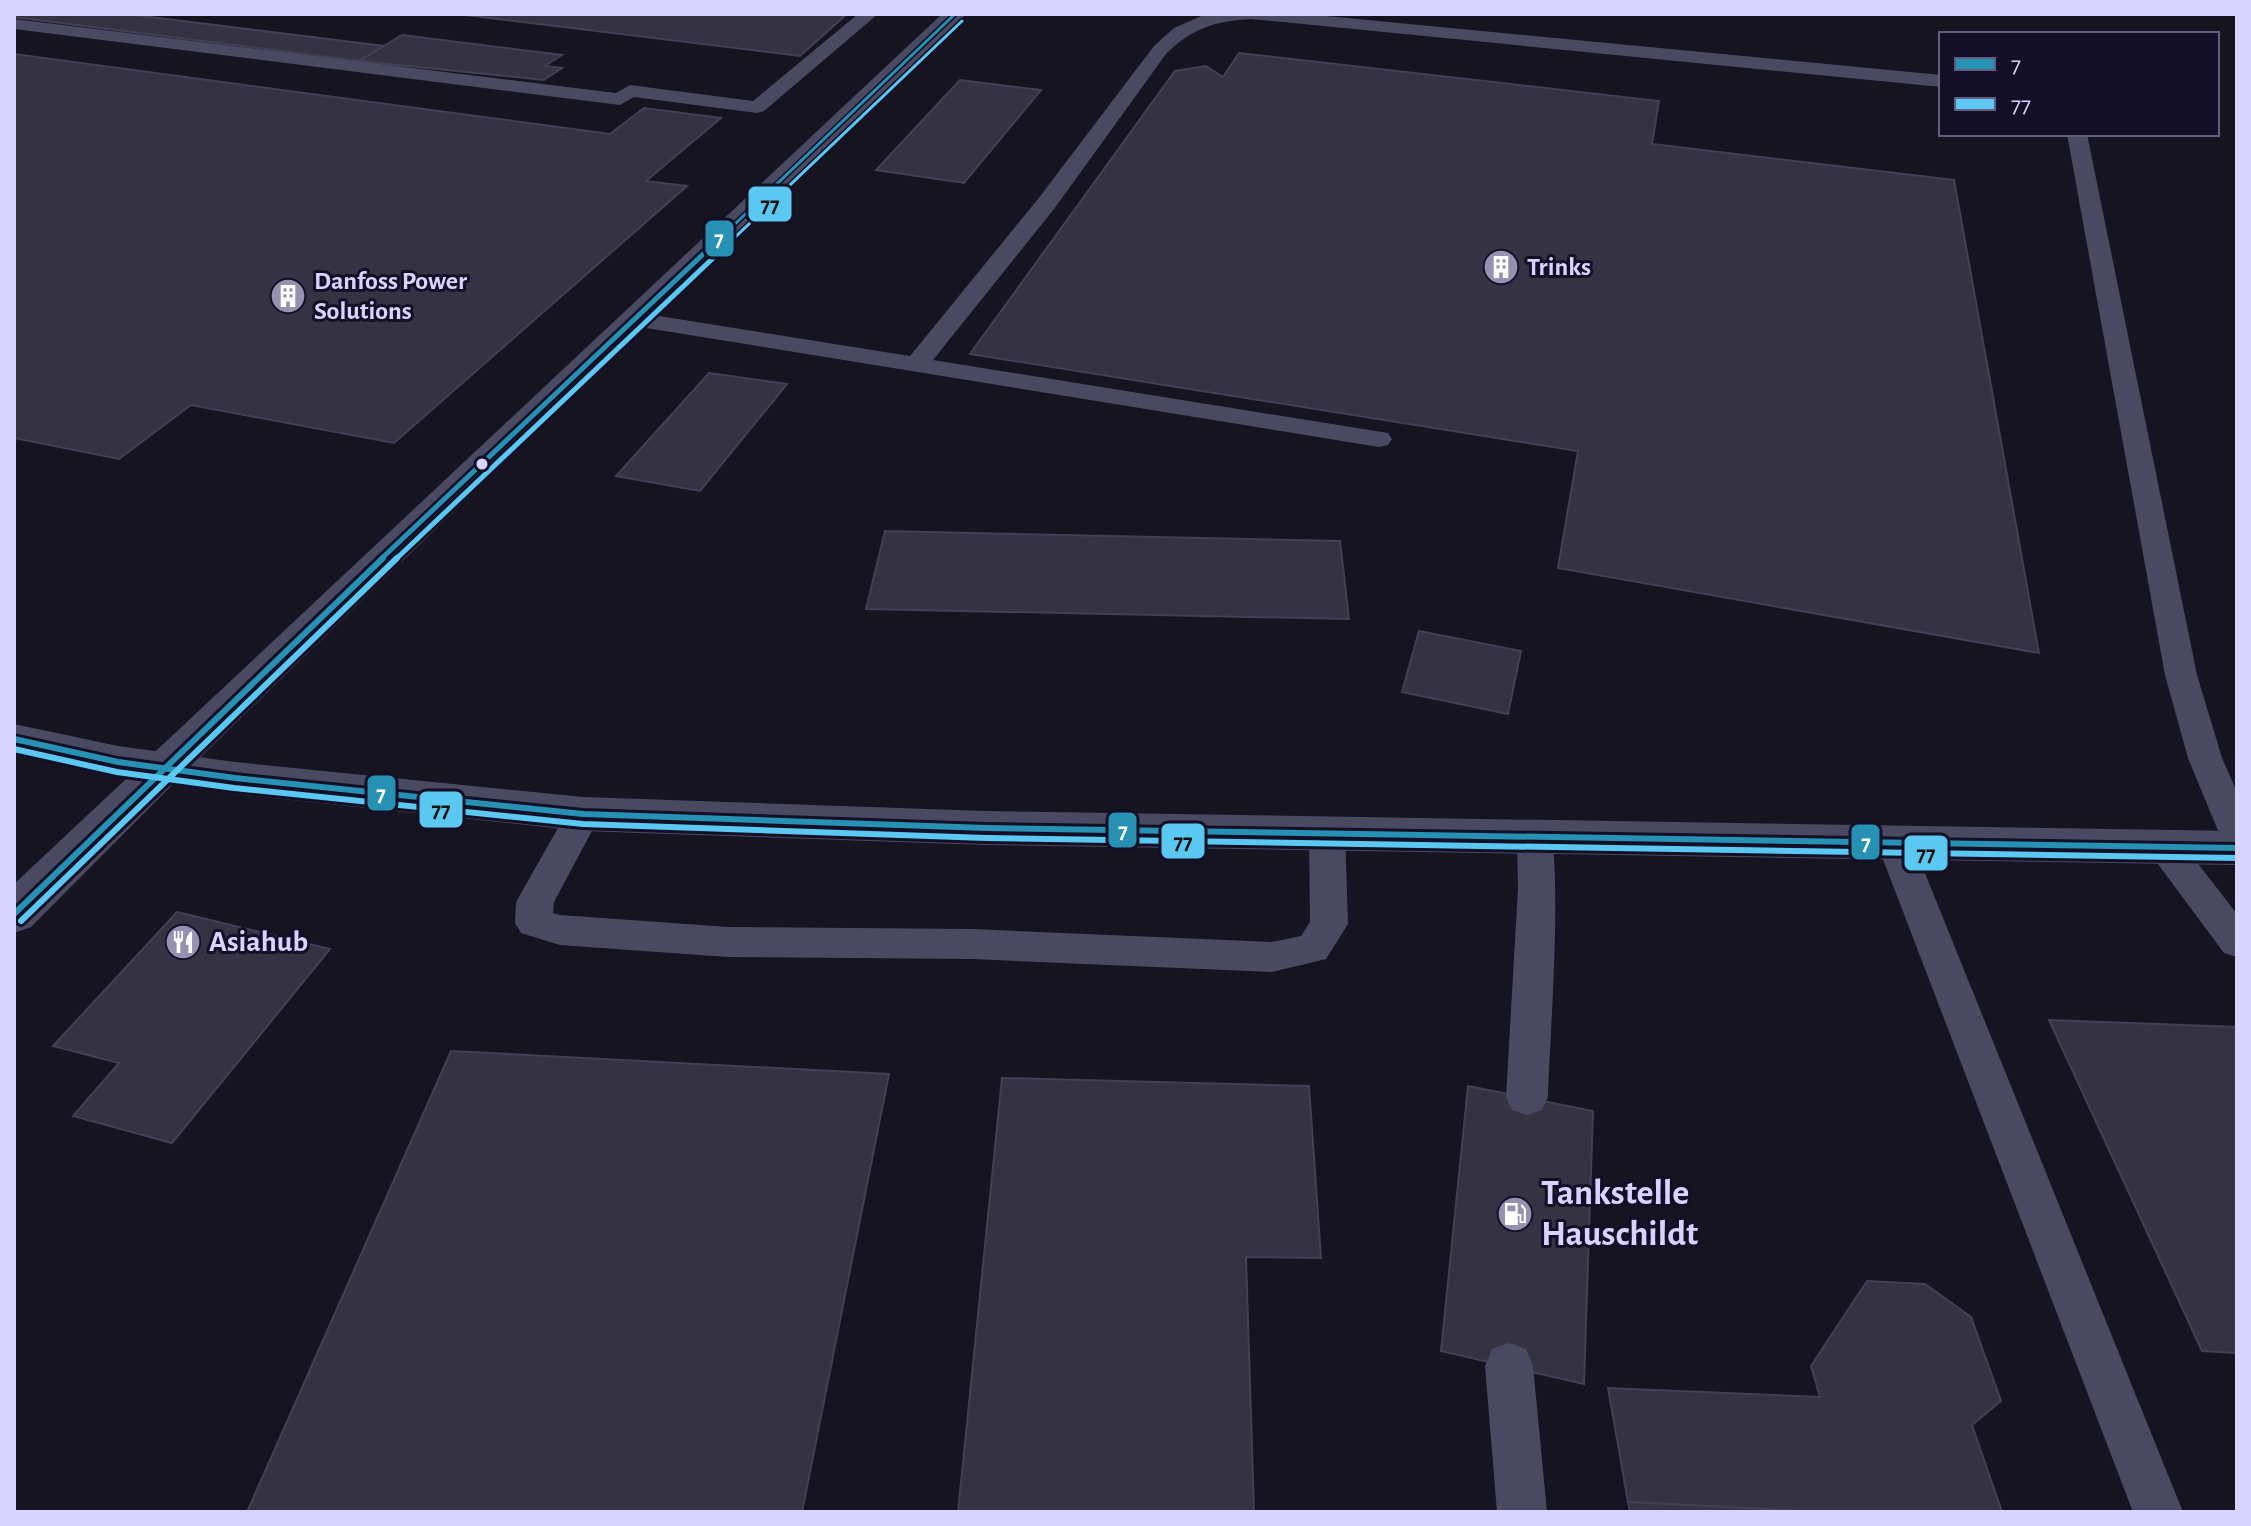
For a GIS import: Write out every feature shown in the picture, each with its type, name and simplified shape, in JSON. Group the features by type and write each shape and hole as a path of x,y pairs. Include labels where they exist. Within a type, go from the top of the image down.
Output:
{"street":[{"path":"14,914 162,768 955,14"},
{"path":"14,739 118,762 162,768 583,814 986,828 2237,848"}],"lane":[{"path":"14,24 620,99 630,91 757,107 869,14"},
{"path":"916,365 1046,204 1160,50 1176,32 1208,18 1251,14 1939,81"},
{"path":"2077,136 2181,675 2205,758 2237,833"},
{"path":"634,319 1379,439"},
{"path":"583,814 535,902 534,923 560,930 728,942 972,944 1272,957 1313,948 1329,924 1327,832"},
{"path":"1527,1097 1536,889 1535,836"},
{"path":"1894,841 2158,1512"},
{"path":"2165,847 2226,932 2237,942"},
{"path":"1509,1366 1522,1512"}],"building":[{"path":"14,14 126,14 384,46 359,61 14,17"},
{"path":"457,14 847,14 800,56"},
{"path":"402,35 562,55 545,66 562,68 544,80 359,61"},
{"name":"Trinks","path":"1239,53 1659,101 1652,144 1954,180 2039,653 1558,568 1578,451 970,354 1175,71 1206,66 1223,77"},
{"name":"Danfoss Power Solutions","path":"14,54 610,134 644,108 721,118 646,181 687,186 394,443 191,405 119,459 14,438"},
{"path":"960,80 1041,90 964,183 876,170"},
{"path":"709,373 787,384 700,491 616,476"},
{"path":"885,531 1340,541 1349,619 866,609"},
{"path":"1419,631 1521,651 1508,714 1402,692"},
{"path":"177,912 330,949 172,1143 73,1116 119,1063 53,1046"},
{"path":"2049,1020 2237,1027 2237,1353 2202,1351"},
{"path":"451,1051 889,1074 802,1512 247,1512"},
{"path":"1002,1078 1309,1086 1321,1258 1246,1257 1254,1512 958,1512"},
{"path":"1468,1086 1593,1111 1584,1384 1441,1351"},
{"path":"1867,1281 1925,1284 1971,1317 2001,1401 1972,1425 2002,1512 1822,1512 1628,1502 1608,1388 1820,1397 1811,1366"},
{"path":"1628,1502 1822,1512 1630,1512"}],"transit line":[{"name":"7","path":"14,914 162,768 955,14"},
{"name":"77","path":"21,921 169,775 962,21"},
{"name":"7","path":"14,739 118,762 235,778 583,814 986,828 2237,848"},
{"name":"77","path":"14,749 117,772 234,788 583,824 986,838 2237,858"}],"place":[{"name":"Trinks","path":"1501,267"},
{"name":"Danfoss Power Solutions","path":"288,296"},
{"name":"Asiahub","path":"183,942"},
{"name":"Tankstelle Hauschildt","path":"1515,1214"}]}
